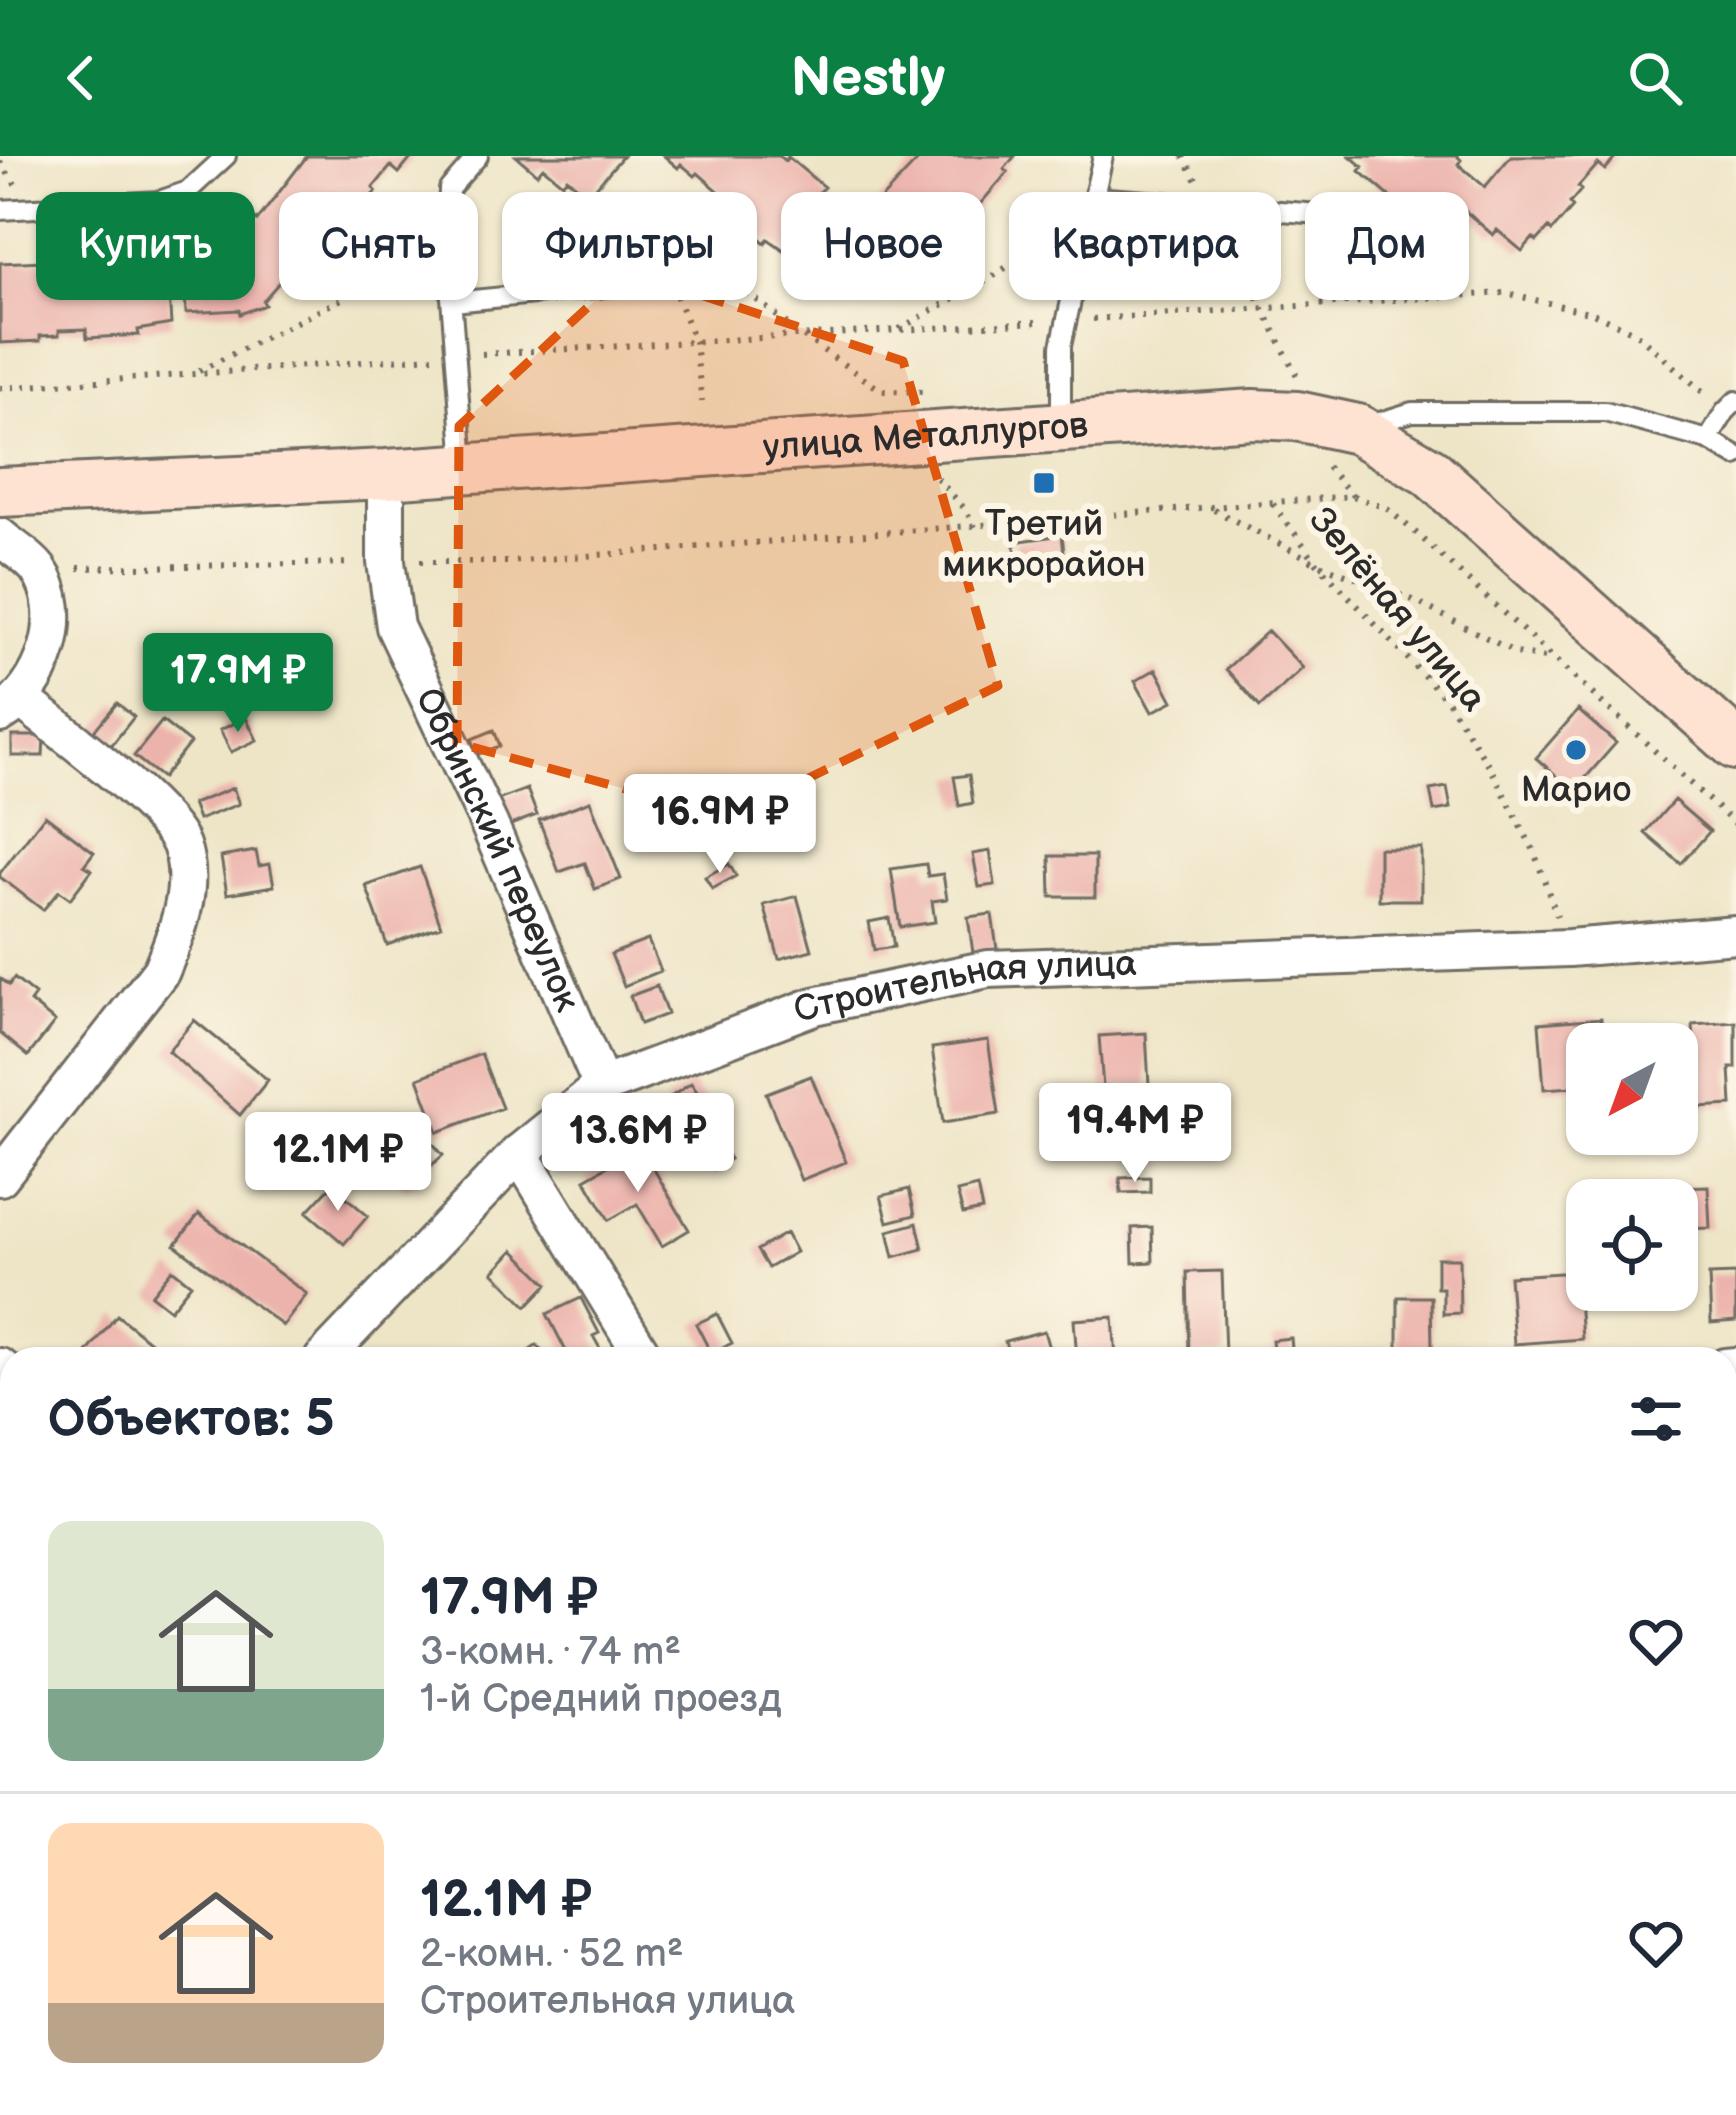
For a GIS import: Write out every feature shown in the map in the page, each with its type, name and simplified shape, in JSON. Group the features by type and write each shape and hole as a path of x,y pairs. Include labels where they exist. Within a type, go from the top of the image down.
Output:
{"street":[{"name":"улица Металлургов","path":"0,492 386,474 1253,415 1297,416 1357,429 1430,472 1736,745"},
{"name":"Обринский переулок","path":"386,474 386,562 395,627 489,824 602,1086"},
{"path":"0,537 38,568 53,608 46,654 11,707 134,790 180,841 187,878 177,932 161,971 0,1177"},
{"name":"Строительная улица","path":"334,1347 519,1153 602,1086 814,1006 988,969 1569,948 1736,934"},
{"path":"519,1153 638,1347"}],"lane":[{"path":"0,210 159,201 188,190 226,156"},
{"path":"449,192 478,156"},
{"path":"1095,192 1103,156"},
{"path":"464,469 453,302 502,297"},
{"path":"1061,430 1061,346 1071,300"},
{"path":"1708,440 1730,406"},
{"path":"1357,429 1412,412 1605,412 1708,440 1736,456"}],"path":[{"path":"1183,156 1204,192"},
{"path":"896,330 1009,266"},
{"path":"0,388 458,355 1504,293 1593,313 1636,333 1730,406"},
{"path":"193,374 340,300"},
{"path":"678,300 695,342 702,402"},
{"path":"757,300 882,391 928,392"},
{"path":"1260,300 1297,376"},
{"path":"932,475 944,482 975,527"},
{"path":"38,568 508,562 1353,496 1386,508 1736,825"},
{"name":"Зелёная улица","path":"1273,504 1317,563 1446,699 1490,767 1533,850 1569,948"},
{"path":"1211,508 1317,563 1413,600 1516,653 1554,660"}],"highlighted area":[{"path":"627,271 903,361 998,686 728,817 457,743 459,426"}],"building":[{"path":"307,156 413,156 399,173 391,166 373,188 375,192 279,192"},
{"path":"516,156 623,156 592,192 583,192 567,178 562,183 543,167 537,174"},
{"path":"664,156 779,156 785,161 788,157 824,187 821,192 781,192 781,248 757,236 757,192 720,192 698,173 695,176 681,164 678,168"},
{"path":"922,156 1015,156 1004,169 1008,172 985,198 985,192 888,192"},
{"path":"1350,156 1457,156 1458,164 1485,187 1511,156 1617,156 1605,170 1598,164 1578,187 1581,190 1570,203 1573,207 1552,231 1549,228 1537,241 1533,238 1522,251 1469,214 1469,192 1384,192 1360,171 1363,167"},
{"path":"279,192 279,282 263,301 265,305 240,314 239,310 186,313 185,300 255,300 257,221"},
{"path":"36,261 36,300 169,300 171,324 138,330 139,335 87,338 86,329 59,330 59,335 40,336 40,341 0,343 0,263"},
{"path":"1062,535 1065,561 1018,568 1014,542"},
{"path":"1268,631 1303,668 1260,707 1226,669"},
{"path":"1156,669 1173,701 1152,712 1135,681"},
{"path":"117,703 134,717 111,746 93,732"},
{"name":"Марио","path":"1578,710 1616,743 1574,791 1536,758"},
{"path":"246,718 257,740 231,752 220,730"},
{"path":"162,721 190,743 162,778 134,756"},
{"path":"494,730 500,746 478,754 472,739"},
{"path":"12,736 44,736 43,756 12,756"},
{"path":"969,775 973,803 959,806 954,777"},
{"path":"1447,787 1451,808 1434,811 1430,790"},
{"path":"233,788 239,804 198,820 192,804"},
{"path":"527,789 537,815 505,827 495,801"},
{"path":"1674,800 1710,831 1681,864 1645,833"},
{"path":"590,801 621,879 595,889 585,863 559,872 539,820"},
{"path":"45,815 94,852 84,865 92,870 70,899 59,891 43,910 0,873"},
{"path":"1379,848 1421,848 1421,900 1379,900"},
{"path":"256,851 259,866 270,864 274,886 227,894 221,857"},
{"path":"990,851 995,885 979,887 973,854"},
{"path":"1050,856 1095,856 1095,897 1051,897"},
{"path":"729,864 736,876 712,889 705,877"},
{"path":"926,864 928,876 943,874 947,899 932,901 935,922 900,927 891,869"},
{"path":"420,867 441,926 387,945 366,886"},
{"path":"797,896 812,950 779,959 764,905"},
{"path":"992,914 997,949 973,953 968,917"},
{"path":"889,918 894,947 874,950 869,922"},
{"path":"648,940 661,971 624,986 611,954"},
{"path":"0,978 9,985 14,978 35,995 30,1002 55,1022 28,1056 0,1033"},
{"path":"657,986 667,1014 640,1024 630,996"},
{"path":"1601,1018 1601,1023 1566,1023 1566,1087 1544,1089 1539,1023"},
{"path":"194,1020 268,1080 240,1115 168,1051"},
{"path":"1736,1022 1736,1068 1730,1068 1732,1105 1698,1107 1698,1025"},
{"path":"1146,1033 1149,1085 1103,1088 1099,1036"},
{"path":"988,1040 999,1114 943,1123 932,1048"},
{"path":"481,1054 502,1108 438,1132 418,1078"},
{"path":"811,1076 846,1162 801,1180 766,1093"},
{"path":"691,1083 715,1118 689,1136 665,1101"},
{"path":"1117,1088 1121,1114 1108,1116 1104,1090"},
{"path":"421,1130 443,1155 406,1188 384,1163"},
{"path":"712,1131 730,1159 714,1169 697,1140"},
{"path":"641,1147 689,1230 662,1246 637,1204 609,1220 585,1179"},
{"path":"1150,1177 1150,1192 1121,1193 1120,1178"},
{"path":"332,1185 368,1216 344,1244 307,1212"},
{"path":"1698,1186 1708,1186 1710,1228 1698,1228"},
{"path":"977,1187 982,1210 963,1214 957,1192"},
{"path":"909,1189 915,1215 888,1222 881,1196"},
{"path":"199,1214 307,1294 283,1326 175,1245"},
{"path":"917,1223 923,1249 894,1257 888,1231"},
{"path":"1152,1227 1153,1262 1133,1263 1132,1228"},
{"path":"786,1233 796,1252 768,1268 757,1250"},
{"path":"514,1250 548,1284 527,1306 493,1272"},
{"path":"1437,1258 1459,1258 1460,1313 1443,1314"},
{"path":"172,1269 191,1284 170,1310 151,1295"},
{"path":"1222,1271 1225,1347 1189,1347 1187,1272"},
{"path":"1566,1273 1566,1311 1580,1311 1582,1339 1514,1344 1509,1276"},
{"path":"1736,1274 1736,1321 1711,1323 1709,1275"},
{"path":"1398,1297 1431,1297 1432,1347 1398,1347"},
{"path":"581,1298 599,1333 593,1336 599,1347 564,1347 547,1314"},
{"path":"717,1314 732,1343 708,1347 696,1324"},
{"path":"117,1315 156,1347 92,1347"},
{"path":"1113,1317 1115,1347 1076,1347 1074,1320"},
{"path":"1044,1331 1049,1347 1007,1347 1005,1341"},
{"path":"1291,1338 1292,1347 1273,1347 1272,1340"}],"place":[{"name":"Третий микрорайон","path":"1044,483"},
{"name":"Марио","path":"1576,750"}]}
